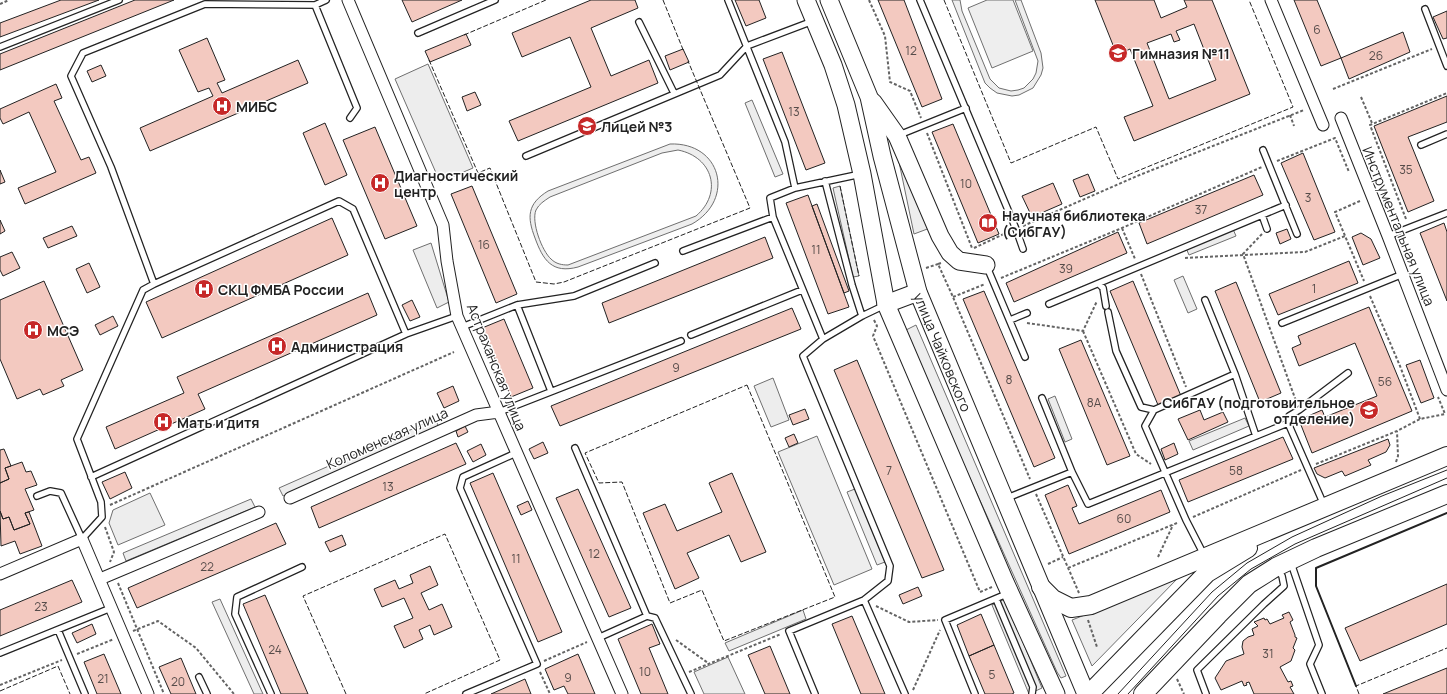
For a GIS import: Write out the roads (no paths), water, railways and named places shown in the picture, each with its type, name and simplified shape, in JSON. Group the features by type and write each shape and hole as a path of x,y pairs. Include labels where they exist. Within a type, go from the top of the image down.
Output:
{"highway":[{"path":"1041,587 1053,599 1071,608 1091,605 1447,456"},
{"path":"1143,694 1218,615 1250,584 1283,564 1316,548 1447,494"},
{"path":"1087,694 1207,573 1284,525"}],"main road":[{"path":"806,0 846,105 862,174 886,304 1003,596 1056,694"},
{"name":"улица Чайковского","path":"829,0 869,97 882,156 918,292 1087,694"},
{"path":"869,97 897,136 940,236 950,253 959,261 986,265"},
{"path":"886,304 918,292"}],"street":[{"name":"Астраханская улица","path":"348,0 443,225 447,261 457,316 622,694"},
{"path":"1271,0 1323,125"},
{"name":"Инструментальная улица","path":"1341,118 1447,390"},
{"name":"Коломенская улица","path":"290,498 476,415 499,412"},
{"path":"100,579 259,512"},
{"path":"0,574 82,539 148,694"}],"lane":[{"path":"0,47 119,0"},
{"path":"154,284 111,167 71,76 83,54 205,4 315,5 326,0"},
{"path":"418,33 495,0"},
{"path":"728,0 785,142 795,188"},
{"path":"920,0 966,108 1023,249"},
{"path":"315,5 357,108 350,118"},
{"path":"1424,9 1447,66"},
{"path":"526,156 720,75 747,46 815,21"},
{"path":"639,22 674,93"},
{"path":"897,136 966,108"},
{"path":"1421,145 1447,134"},
{"path":"1263,150 1297,234"},
{"path":"823,339 773,217 770,198 795,188 862,174"},
{"path":"825,181 852,285 862,316"},
{"path":"36,496 50,490 61,493 82,539 102,517 101,502 77,439 143,290 339,201 353,209 406,334"},
{"path":"1049,304 1101,286 1138,266 1286,206"},
{"path":"1388,236 1447,212"},
{"path":"1262,215 1267,229"},
{"path":"683,251 773,217"},
{"path":"462,327 516,305 574,296 655,263"},
{"path":"986,265 1025,357"},
{"path":"1282,323 1403,274"},
{"path":"1101,286 1106,306"},
{"path":"691,335 802,290"},
{"path":"1205,300 1235,374 1256,436"},
{"path":"815,694 789,631 864,600 888,581 890,566 803,356 823,339 886,304"},
{"path":"516,305 551,391"},
{"path":"1108,312 1116,351 1141,407 1154,410 1189,396 1235,374"},
{"path":"1010,320 1027,313"},
{"path":"91,477 406,334 457,316"},
{"path":"499,412 681,340"},
{"path":"1324,507 1288,423 1289,416 1348,373"},
{"path":"1042,398 1072,472 1088,504 1288,423"},
{"path":"1154,410 1145,426 1186,520 1205,556"},
{"path":"575,448 647,616"},
{"path":"466,694 537,664 460,488 463,477 516,453"},
{"path":"1004,499 1072,472"},
{"path":"1206,694 1197,670 1284,586 1282,576 1283,564"},
{"path":"1283,564 1319,645 1310,664 1322,694"},
{"path":"271,694 235,614 236,597 302,567"},
{"path":"976,694 945,620 1003,596 1033,687 1032,694"},
{"path":"864,600 905,694"},
{"path":"0,653 111,608"},
{"path":"598,638 647,616 655,618 691,694"},
{"path":"58,630 85,694"},
{"path":"199,677 206,694"}],"tram line":[{"path":"1118,694 1212,592 1247,563 1292,537 1382,496 1447,470"},
{"path":"1128,694 1218,596 1251,569 1295,544 1447,478"}],"place":[{"name":"Гимназия №11","path":"1118,53"},
{"name":"МИБС","path":"222,106"},
{"name":"Лицей №3","path":"587,126"},
{"name":"Диагностический центр","path":"380,183"},
{"name":"Научная библиотека (СибГАУ)","path":"988,223"},
{"name":"СКЦ ФМБА России","path":"204,289"},
{"name":"МСЭ","path":"33,330"},
{"name":"Администрация","path":"277,346"},
{"name":"СибГАУ (подготовительное отделение)","path":"1369,410"},
{"name":"Мать и дитя","path":"163,422"}]}
